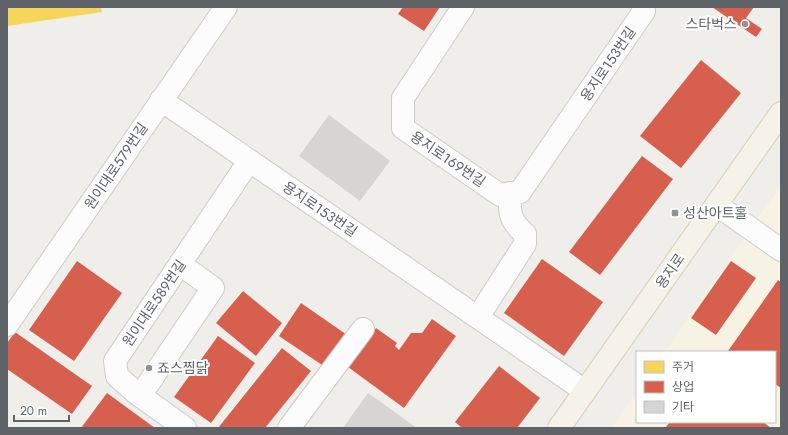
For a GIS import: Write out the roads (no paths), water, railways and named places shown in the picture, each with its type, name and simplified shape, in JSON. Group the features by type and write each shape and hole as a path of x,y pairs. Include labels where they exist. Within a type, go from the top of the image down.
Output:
{"main road":[{"name":"용지로","path":"560,428 781,113"}],"street":[{"name":"원이대로579번길","path":"7,326 226,7"},
{"name":"용지로169번길","path":"464,7 403,98 403,128 500,195 510,193"},
{"name":"용지로153번길","path":"510,193 520,192 644,12 643,7"},
{"name":"용지로153번길","path":"161,100 585,391"},
{"name":"원이대로589번길","path":"185,428 140,396 117,376 115,361 249,161"},
{"path":"478,317 525,244 525,234 516,226 509,212 510,193"},
{"path":"717,205 781,250"},
{"path":"140,396 213,288 180,264"},
{"path":"289,428 363,329"}],"place":[{"name":"스타벅스","path":"745,24"},
{"name":"성산아트홀","path":"675,213"},
{"name":"죠스찜닭","path":"149,368"}]}
